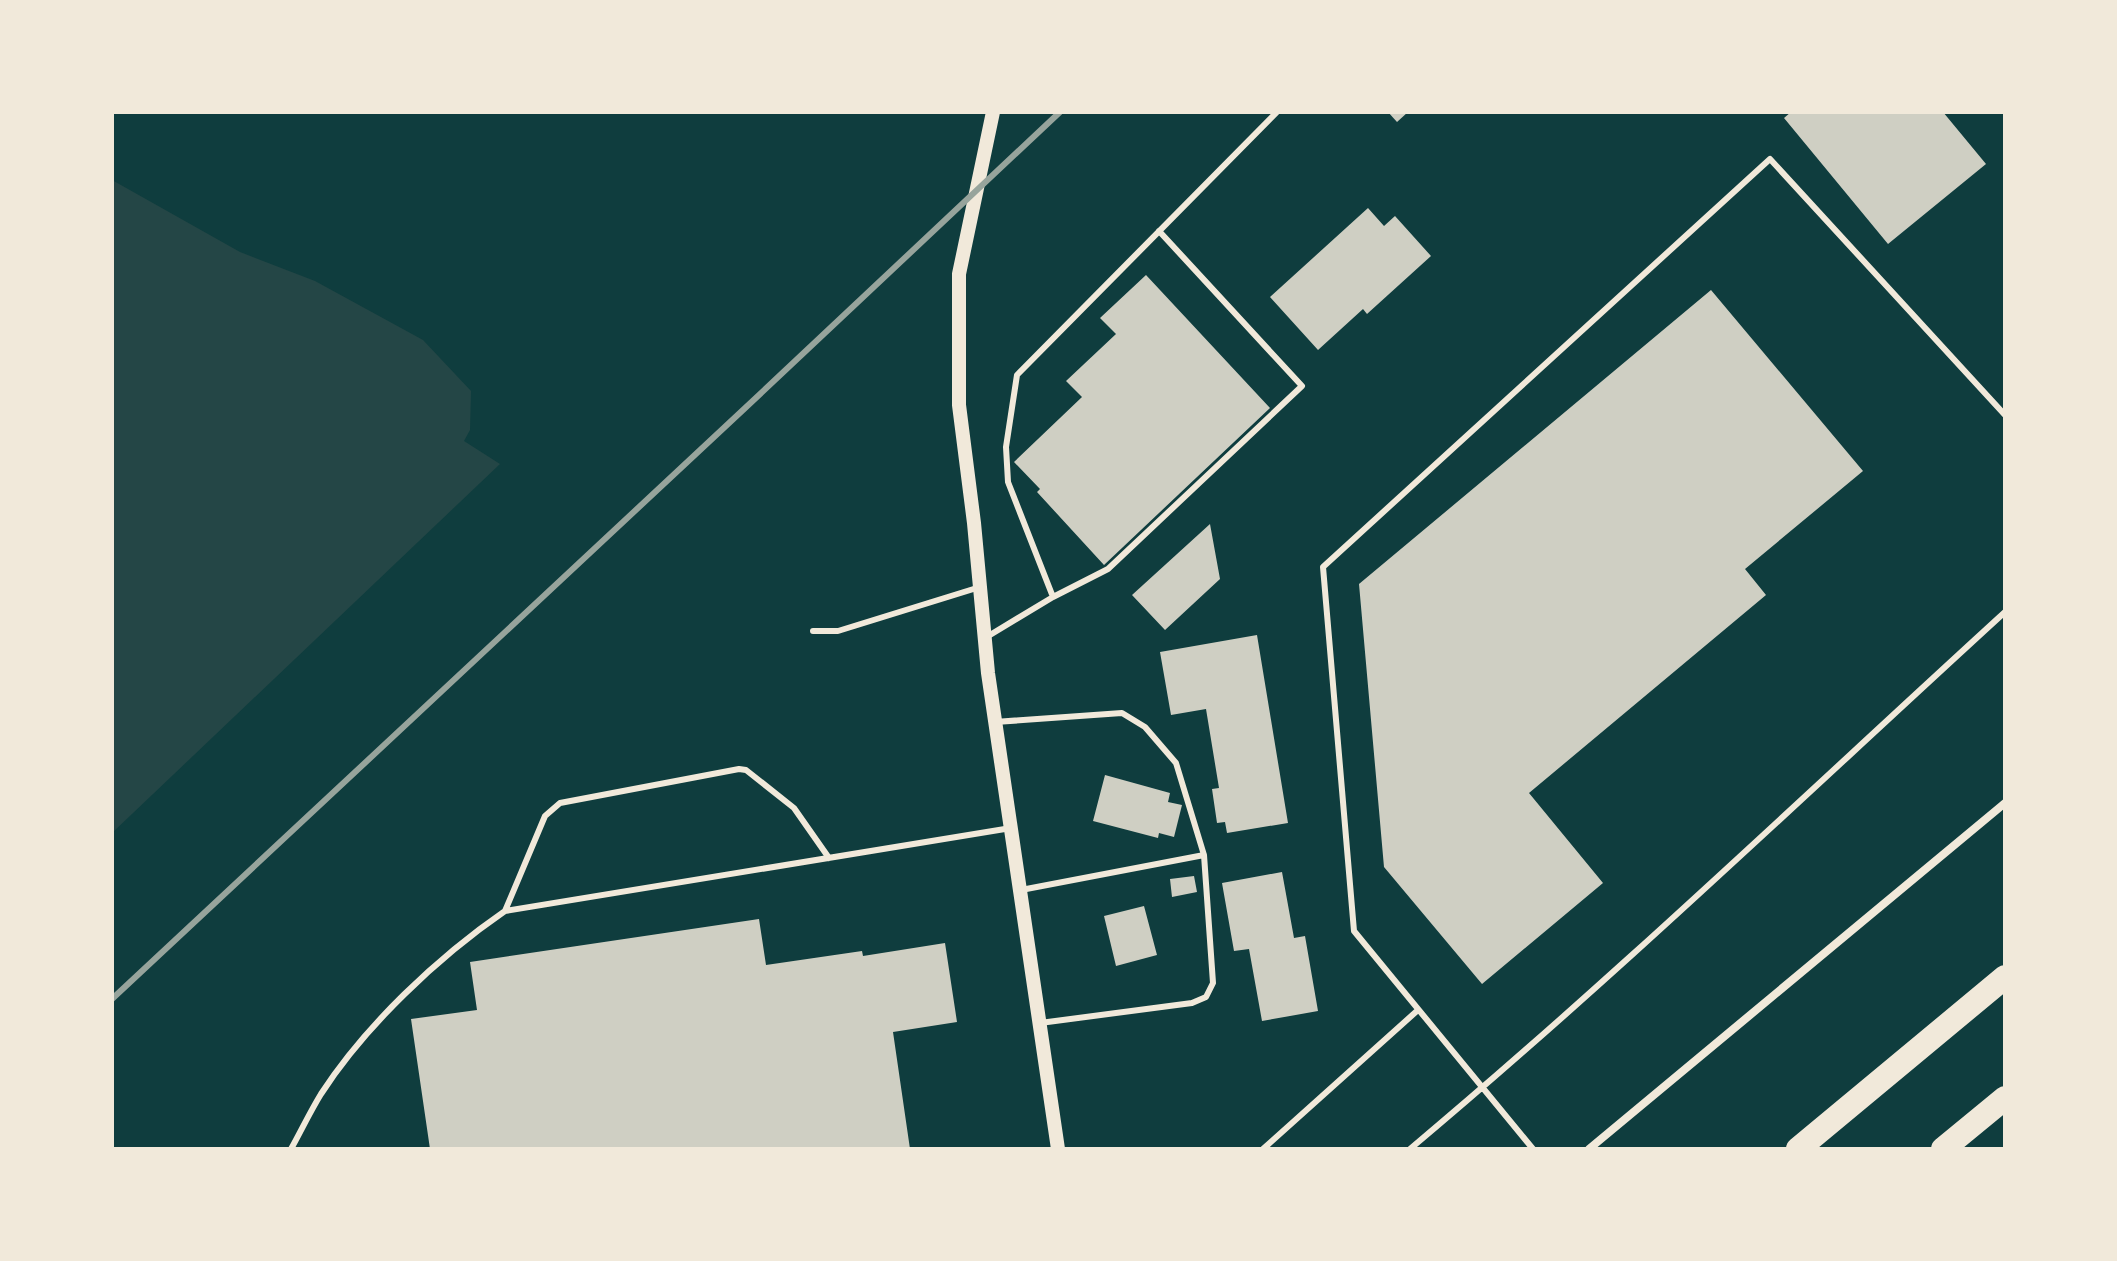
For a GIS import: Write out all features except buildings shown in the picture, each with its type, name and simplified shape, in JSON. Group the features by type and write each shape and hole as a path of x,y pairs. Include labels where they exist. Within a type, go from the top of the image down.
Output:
{"highway":[{"path":"1798,1149 2005,977"},
{"path":"1943,1149 2005,1098"}],"street":[{"path":"992,114 959,274 959,405 995,722 1058,1149"},
{"path":"1589,1149 2005,803"}],"lane":[{"path":"1053,597 1008,482 1006,447 1017,375 1277,112"},
{"path":"1533,1149 1354,931 1323,567 1770,159 2005,415"},
{"path":"985,638 1053,597 1108,569 1302,386 1159,231"},
{"path":"813,631 838,631 980,587"},
{"path":"1410,1149 1483,1088 1664,925 2005,612"},
{"path":"995,722 1122,713 1145,727 1176,763 1204,855 1213,983 1206,997 1192,1003 1040,1023"},
{"path":"505,911 545,816 560,803 739,769 746,770 794,808 829,858"},
{"path":"291,1149 321,1094 372,1028 430,971 505,911 1011,828"},
{"path":"1020,890 1204,855"},
{"path":"1263,1149 1418,1010"}],"shaded area":[{"path":"112,180 240,252 315,281 423,340 471,391 470,430 464,441 500,464 112,833"}],"railway":[{"path":"112,999 1060,112"}]}
